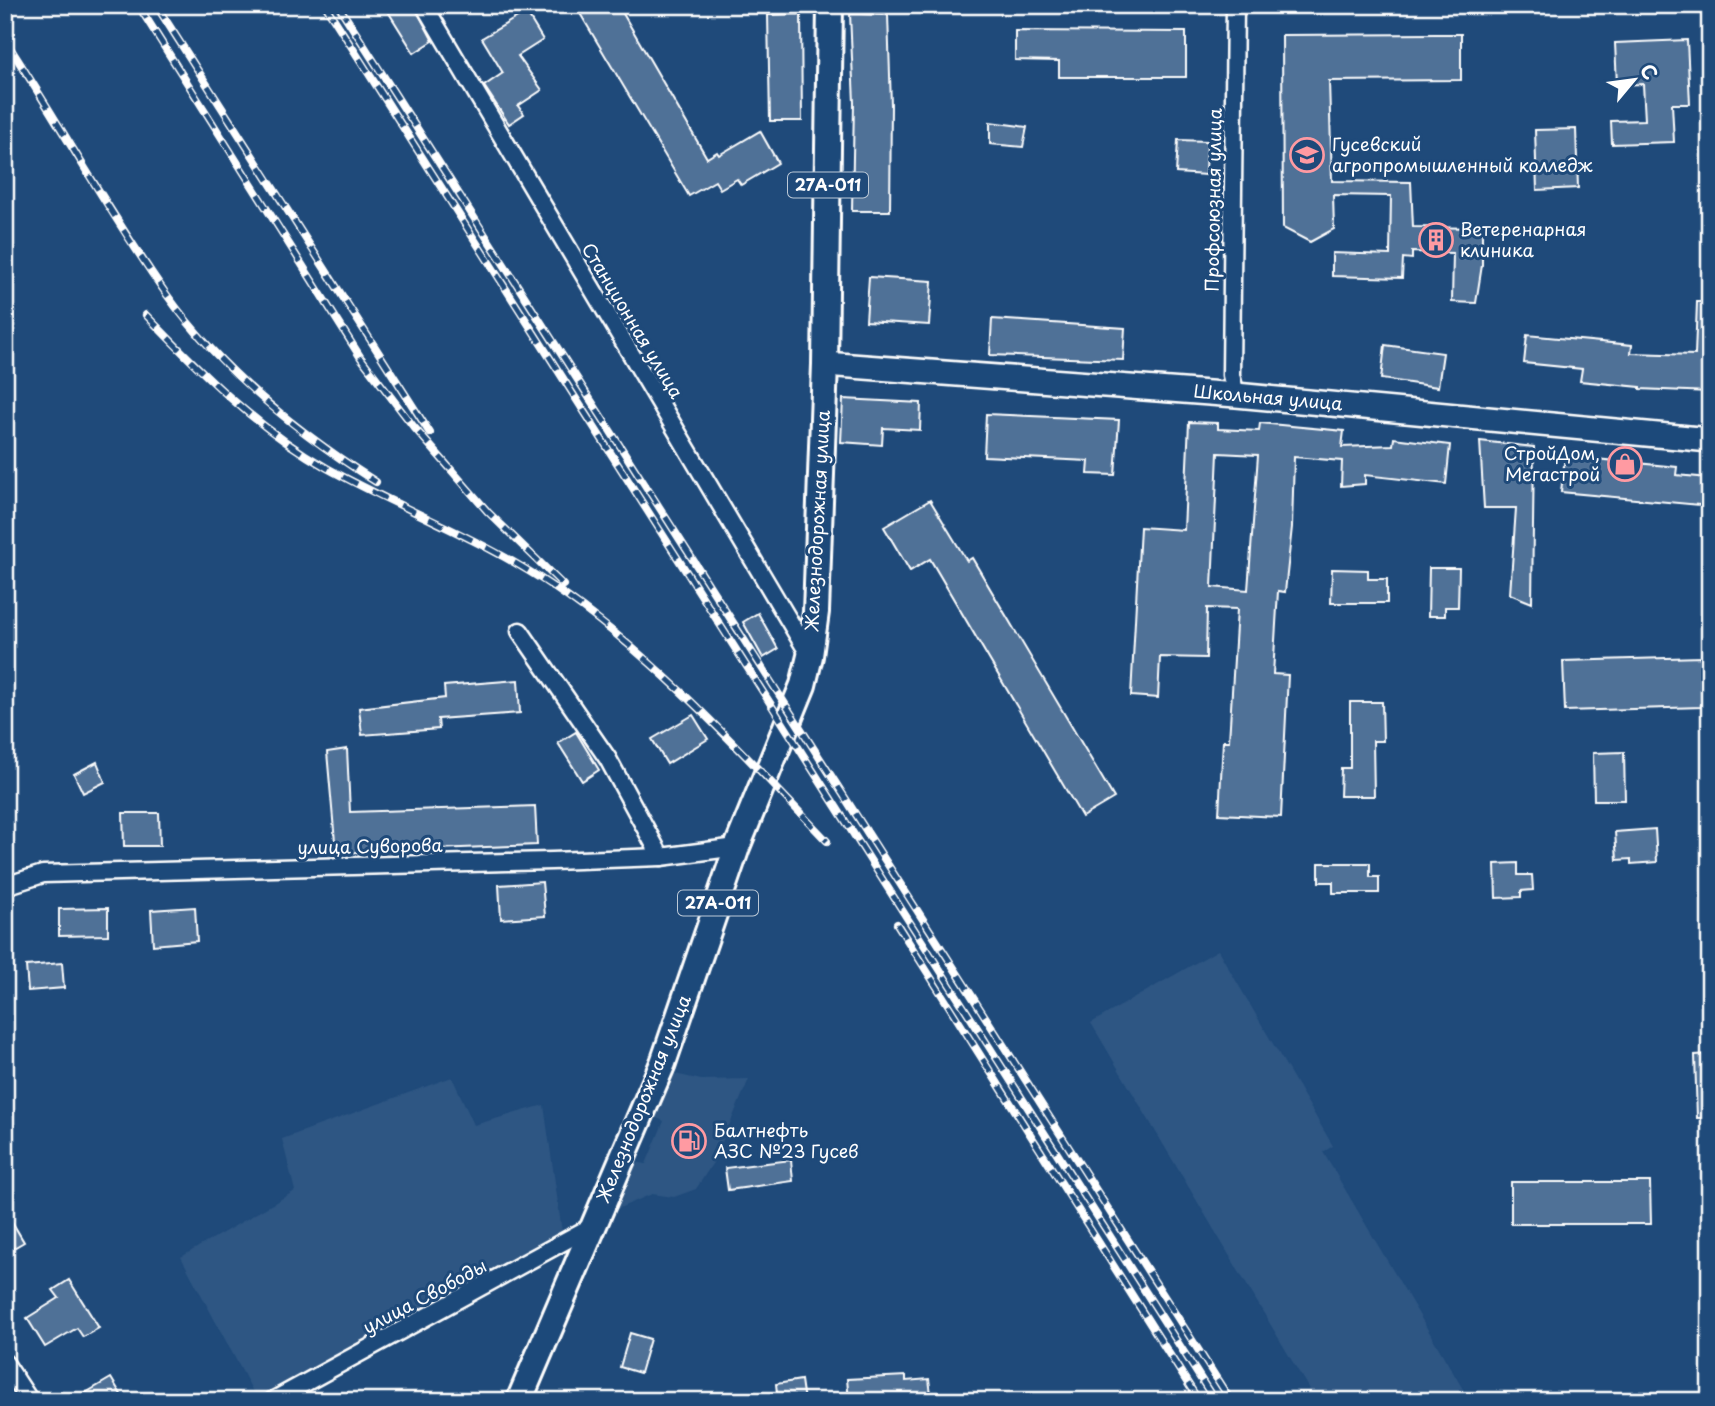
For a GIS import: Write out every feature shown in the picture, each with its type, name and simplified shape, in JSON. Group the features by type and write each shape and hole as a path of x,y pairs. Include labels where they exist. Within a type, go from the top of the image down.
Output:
{"main road":[{"name":"Железнодорожная улица","path":"519,1401 663,1063 737,847 803,685 810,656 816,612 825,364 830,5"},
{"name":"Школьная улица","path":"825,364 1236,394 1710,440"}],"street":[{"name":"Станционная улица","path":"424,5 810,656"},
{"name":"Профсоюзная улица","path":"1236,5 1231,375 1236,394"},
{"path":"520,631 608,759 661,857"},
{"name":"улица Суворова","path":"5,886 43,874 661,857 737,847"},
{"name":"улица Свободы","path":"272,1401 594,1225"},
{"path":"5,1363 30,1401"}],"shaded area":[{"path":"1218,950 1333,1146 1323,1152 1470,1401 1316,1401 1091,1023"},
{"name":"Балтнефть АЗС №23 Гусев","path":"671,1073 701,1080 749,1079 714,1161 696,1189 674,1197 652,1194 610,1212 635,1162 646,1164 664,1121 654,1117"},
{"path":"452,1077 474,1125 544,1105 563,1239 271,1401 258,1401 181,1257 295,1191 282,1139"}],"building":[{"path":"384,5 414,5 433,41 414,53"},
{"path":"575,5 618,5 707,158 717,152 719,155 760,131 778,163 741,185 737,179 720,189 715,181 689,196"},
{"path":"526,12 543,40 518,56 542,90 518,106 524,114 509,124 484,86 503,73 482,38"},
{"path":"801,14 802,121 770,121 768,15"},
{"path":"850,14 888,15 890,211 852,211 854,103"},
{"path":"1015,31 1186,32 1186,77 1059,77 1059,61 1015,60"},
{"name":"Гусевский агропромышленный колледж","path":"1461,34 1461,80 1329,81 1332,181 1411,182 1413,227 1482,228 1482,265 1476,303 1452,302 1453,253 1412,252 1412,259 1403,258 1402,278 1332,276 1332,253 1390,255 1391,196 1333,195 1334,229 1310,242 1283,228 1282,35"},
{"path":"1687,40 1690,104 1672,104 1674,142 1612,144 1611,121 1645,120 1643,84 1617,85 1615,43"},
{"path":"990,122 1027,127 1023,147 990,144"},
{"path":"1576,129 1578,188 1537,190 1535,130"},
{"path":"1178,140 1207,141 1206,175 1176,173"},
{"path":"869,277 932,281 929,325 866,321"},
{"path":"1697,302 1710,302 1710,392 1640,389 1580,381 1582,369 1524,363 1527,335 1632,345 1631,353 1695,355"},
{"path":"992,319 1125,328 1123,360 990,355"},
{"path":"1385,345 1443,353 1438,387 1381,379"},
{"path":"843,399 921,403 920,430 883,428 882,445 841,442"},
{"path":"986,414 1119,420 1115,475 1088,474 1089,461 984,456"},
{"path":"1189,422 1218,423 1218,429 1259,431 1260,423 1344,431 1342,447 1393,445 1394,438 1450,445 1446,484 1365,475 1365,484 1341,486 1342,461 1294,457 1292,527 1285,592 1278,591 1273,674 1288,675 1281,817 1219,814 1223,741 1229,741 1237,609 1207,608 1206,658 1160,657 1158,698 1131,696 1140,527 1184,530","holes":["1218,453 1258,455 1248,590 1212,587"]},
{"path":"1480,441 1534,447 1532,603 1510,594 1516,508 1484,508"},
{"path":"1565,456 1677,467 1676,475 1710,478 1710,506 1561,492"},
{"path":"930,500 967,561 972,558 1114,798 1082,817 930,559 910,571 884,527"},
{"path":"1429,568 1459,568 1458,607 1445,607 1445,616 1428,616"},
{"path":"1332,569 1368,570 1368,579 1387,579 1387,603 1331,603"},
{"path":"758,613 778,649 763,658 743,622"},
{"path":"1701,657 1702,707 1565,711 1563,661"},
{"path":"518,680 520,713 438,719 439,729 362,735 359,708 445,698 444,686"},
{"path":"1350,702 1382,702 1383,741 1373,741 1374,796 1340,796 1341,768 1350,768"},
{"path":"693,715 708,739 667,764 652,739"},
{"path":"576,732 599,770 582,781 558,743"},
{"path":"347,749 350,812 535,806 537,845 336,853 327,752"},
{"path":"1624,752 1625,800 1594,800 1593,753"},
{"path":"97,762 105,782 83,793 74,774"},
{"path":"123,813 159,813 160,846 124,846"},
{"path":"1655,829 1657,862 1631,864 1631,859 1617,860 1615,832"},
{"path":"1319,863 1370,863 1370,877 1379,877 1379,893 1333,893 1333,882 1319,882"},
{"path":"1518,863 1518,875 1532,875 1533,890 1521,891 1521,897 1496,898 1495,864"},
{"path":"542,882 545,916 501,919 499,885"},
{"path":"195,907 197,941 153,945 151,910"},
{"path":"108,908 108,935 59,936 59,909"},
{"path":"62,963 64,988 28,991 26,966"},
{"path":"1710,1054 1710,1118 1697,1118 1695,1055"},
{"path":"791,1160 793,1181 728,1190 725,1168"},
{"path":"1511,1182 1650,1182 1651,1224 1511,1224"},
{"path":"5,1210 24,1242 5,1253"},
{"path":"69,1280 99,1328 83,1337 77,1328 45,1347 27,1318 59,1298 53,1290"},
{"path":"630,1333 650,1339 640,1373 620,1367"},
{"path":"906,1376 906,1381 929,1379 932,1401 849,1401 847,1379"},
{"path":"111,1378 125,1401 72,1401"},
{"path":"801,1380 804,1401 778,1401 776,1384"}],"railway":[{"path":"138,5 361,358 413,426 488,512 563,585"},
{"path":"156,5 430,433"},
{"path":"325,5 1215,1401"},
{"path":"338,5 1231,1401"},
{"path":"5,40 125,232 189,323 236,375 262,399 318,443 376,482"},
{"path":"146,315 231,398 301,452 355,483 497,553 552,586 590,614 627,643 696,706 827,841"},
{"path":"897,924 1199,1401"}],"place":[{"name":"Гусевский агропромышленный колледж","path":"1307,155"},
{"name":"Ветеренарная клиника","path":"1436,240"},
{"name":"СтройДом, Мегастрой","path":"1625,464"},
{"name":"Балтнефть АЗС №23 Гусев","path":"689,1141"}]}
